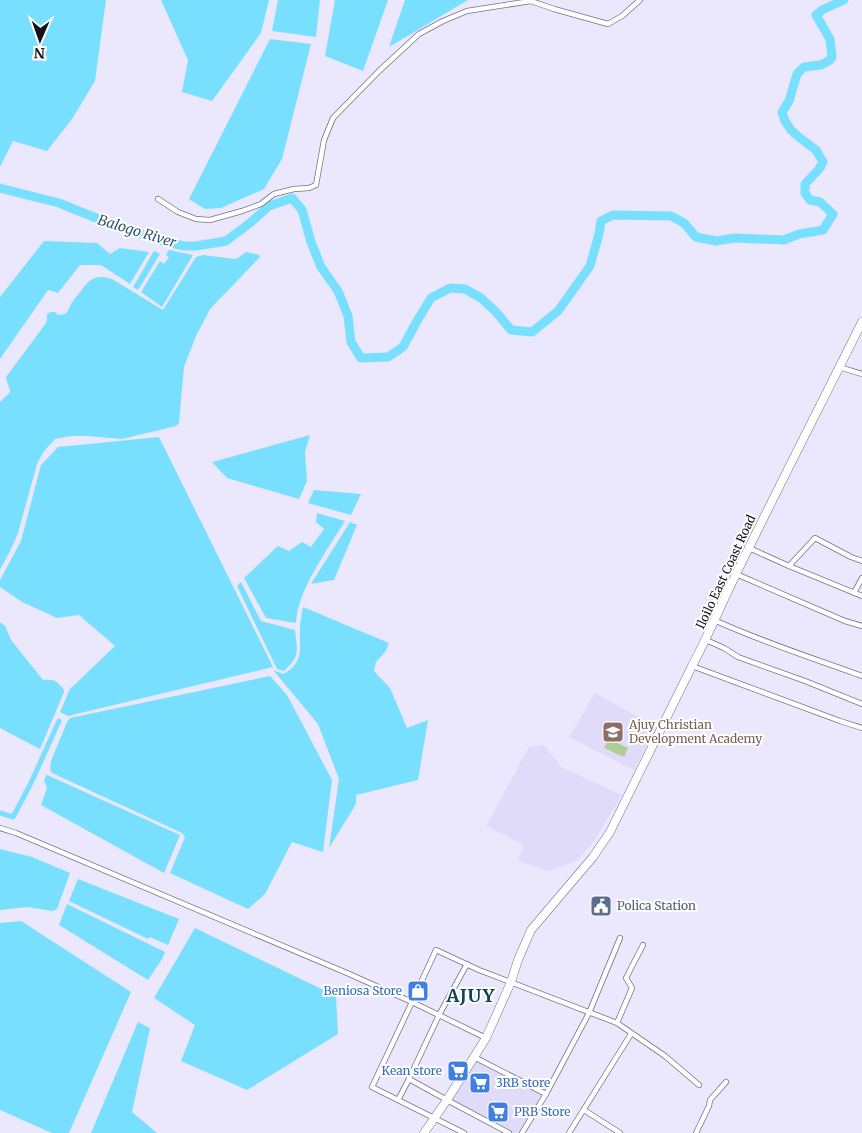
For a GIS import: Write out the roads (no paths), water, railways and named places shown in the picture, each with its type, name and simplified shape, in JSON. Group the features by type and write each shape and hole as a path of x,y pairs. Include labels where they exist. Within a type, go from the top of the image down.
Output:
{"main road":[{"name":"Iloilo East Coast Road","path":"424,1133 486,1038 511,982 531,930 593,858 610,832 706,640 736,574 838,367 862,322"}],"street":[{"path":"158,199 178,212 196,219 210,220 261,204 274,194 316,185 324,140 334,118 420,34 467,11 532,1 608,24 622,16 640,0"},
{"path":"838,367 862,374"},
{"path":"789,566 815,538 862,561"},
{"path":"749,548 862,596"},
{"path":"736,574 845,621 862,626"},
{"path":"854,593 862,578"},
{"path":"714,620 767,642 862,676"},
{"path":"706,640 738,657 862,704"},
{"path":"692,666 862,728"},
{"path":"0,828 16,833 320,961 412,1002 486,1038"},
{"path":"522,1133 546,1094 589,1013 620,938"},
{"path":"617,1023 632,988 626,978 642,945"},
{"path":"464,1133 372,1087 436,950 511,982 617,1023 665,1056 699,1085"},
{"path":"398,1100 438,1015 467,964"},
{"path":"569,1133 631,1034"},
{"path":"474,1057 546,1094"},
{"path":"409,1079 509,1133"},
{"path":"696,1133 710,1100 726,1082"},
{"path":"584,1110 620,1133"}],"water":[{"path":"0,0 106,0 95,81 72,119 47,151 13,141 0,167"},
{"path":"161,0 269,0 261,33 212,101 182,92 188,60"},
{"path":"278,0 320,0 316,37 272,31"},
{"path":"335,0 388,0 363,71 325,56"},
{"path":"405,0 468,0 389,47"},
{"path":"270,39 311,44 282,159 264,189 221,208 205,209 189,199"},
{"path":"44,241 97,243 110,254 120,248 149,252 130,284 101,265 80,265 58,293 48,290 0,359 0,297"},
{"path":"169,250 193,255 162,307 141,292 160,261 164,264 169,257 166,255"},
{"path":"154,251 160,254 138,290 133,287"},
{"path":"246,252 259,255 260,257 210,309 196,336 184,367 179,423 176,426 122,439 71,436 55,439 44,451 37,464 18,533 0,570 0,402 10,392 6,377 46,323 47,314 55,312 58,315 65,314 73,300 87,283 98,277 112,279 163,310 196,257 203,255 235,259"},
{"path":"310,435 305,452 307,481 299,499 227,478 212,462"},
{"path":"159,437 273,667 68,716 60,712 70,689 115,646 79,615 57,618 22,602 0,587 0,580 21,541 41,465 58,447"},
{"path":"314,490 361,494 351,515 308,503"},
{"path":"317,513 345,521 307,584 296,623 266,618 244,578 278,546 289,551 302,542 311,547 324,529 316,522"},
{"path":"350,522 357,525 334,580 311,584"},
{"path":"241,582 261,621 295,630 297,652 293,661 284,671 277,669 237,586"},
{"path":"303,607 389,643 386,651 376,662 374,671 390,688 407,728 428,720 418,780 356,795 356,803 353,809 329,848 339,779 318,724 273,670 283,674 290,670 298,660"},
{"path":"0,622 5,626 11,640 43,680 55,681 64,690 40,749 0,728"},
{"path":"270,676 287,695 332,780 323,852 292,842 265,894 248,909 170,873 185,837 182,833 52,773 50,770 51,761 70,718"},
{"path":"47,775 180,835 164,873 41,805 47,788 44,780"},
{"path":"0,849 32,857 70,873 57,909 52,911 27,907 0,910"},
{"path":"78,879 179,919 168,945 150,937 148,939 69,901"},
{"path":"67,904 165,952 148,980 59,925"},
{"path":"21,921 131,992 69,1133 52,1133 0,1110 0,923"},
{"path":"195,928 336,996 338,1034 247,1090 181,1061 195,1025 154,998"},
{"path":"138,1022 150,1028 132,1112 157,1133 91,1133"}],"waterway":[{"name":"Balogo River","path":"0,188 59,203 111,224 184,246 226,241 269,206 292,198 302,210 311,242 321,267 338,291 348,316 351,342 361,358 388,357 403,347 431,298 450,288 465,289 481,298 511,330 532,332 558,311 590,266 601,221 613,215 671,216 684,223 696,237 716,241 735,238 784,240 799,234 823,230 833,214 820,202 810,200 805,193 805,184 823,162 816,150 791,130 782,112 789,101 797,74 804,67 821,65 832,57 830,39 816,15 822,10 844,0"},
{"path":"0,813 13,817 31,783 59,721"}],"place":[{"name":"Ajuy Christian Development Academy","path":"613,732"},
{"name":"Polica Station","path":"601,906"},
{"name":"Beniosa Store","path":"418,991"},
{"name":"Kean store","path":"458,1071"},
{"name":"3RB store","path":"480,1083"},
{"name":"PRB Store","path":"498,1112"}],"district":[{"name":"AJUY","path":"471,996"}]}
